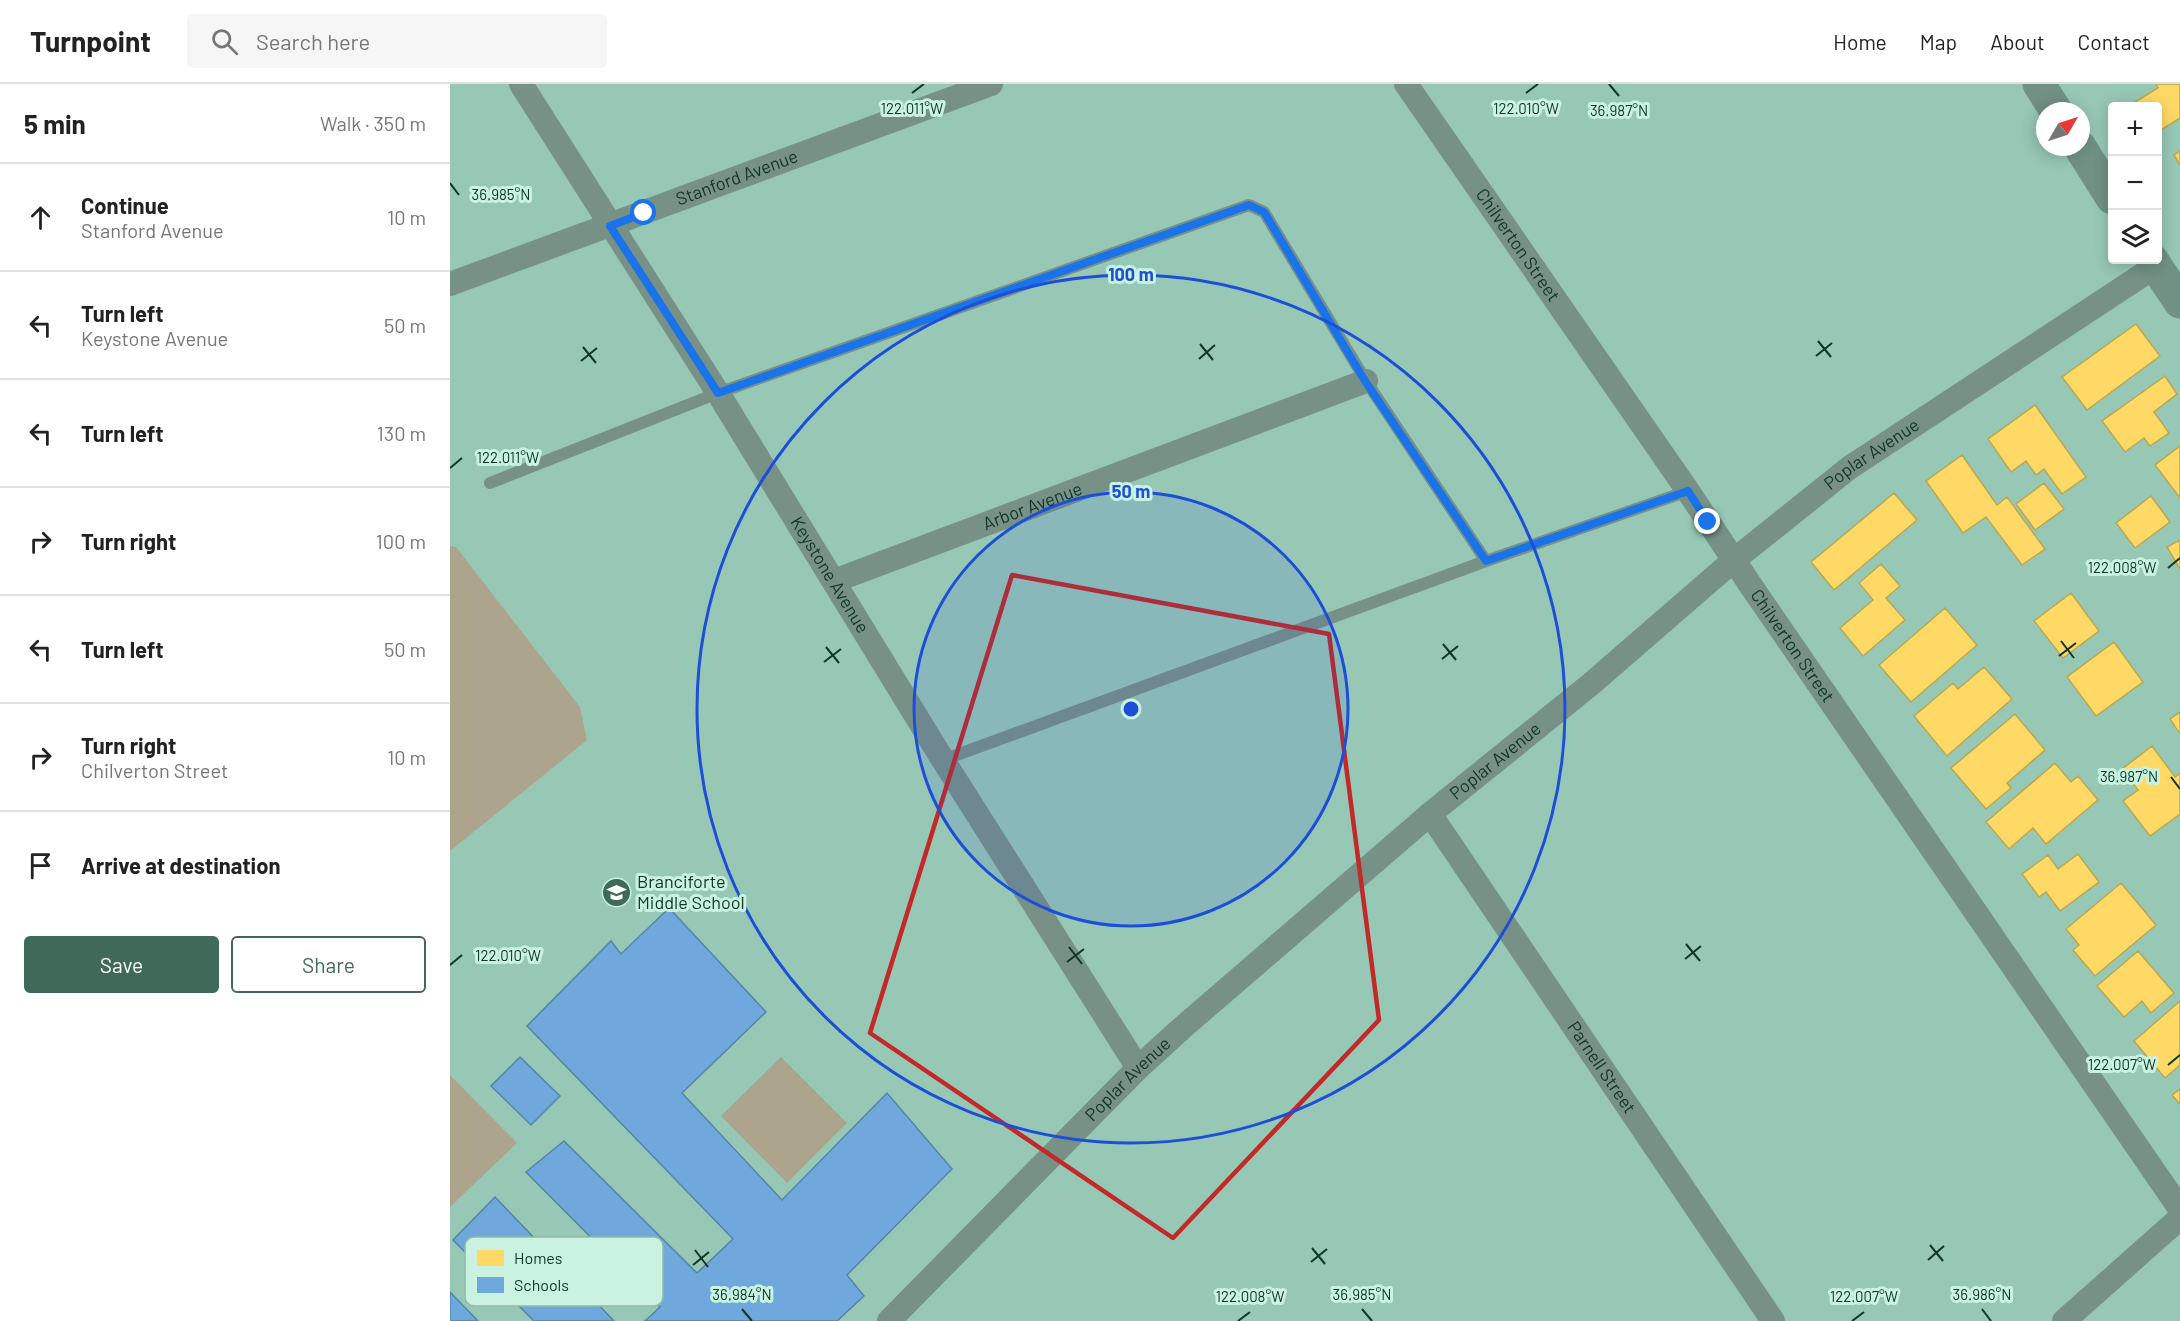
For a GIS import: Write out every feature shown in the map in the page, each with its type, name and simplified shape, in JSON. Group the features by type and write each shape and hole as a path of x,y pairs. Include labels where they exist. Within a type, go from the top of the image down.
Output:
{"street":[{"name":"Keystone Avenue","path":"521,84 718,393 943,760 1138,1068"},
{"name":"Stanford Avenue","path":"450,284 991,84"},
{"name":"Chilverton Street","path":"1406,84 2180,1209"},
{"path":"2039,84 2050,102"},
{"path":"2086,156 2108,192"},
{"name":"Poplar Avenue","path":"889,1321 1138,1068 1430,814 1591,684 1734,560 1849,468 2153,264"},
{"path":"2155,264 2180,302"},
{"name":"Arbor Avenue","path":"834,581 1365,381"},
{"name":"Parnell Street","path":"1430,814 1773,1321"},
{"path":"2064,1321 2180,1218"}],"lane":[{"path":"490,483 718,393 1249,205 1264,212 1365,381 1486,561"},
{"path":"943,760 1486,561 1688,491"}],"highlighted area":[{"path":"1012,575 1329,634 1379,1020 1173,1238 870,1033"}],"shaded area":[{"path":"450,546 456,547 580,707 587,740 450,851"},
{"path":"781,1057 847,1123 787,1183 721,1116"},
{"path":"450,1075 517,1143 450,1207"}],"building: Homes":[{"path":"2156,84 2180,84 2180,118 2162,129 2162,102 2135,102 2158,88"},
{"path":"2180,151 2180,165 2174,155"},
{"path":"2136,324 2160,356 2087,410 2062,377"},
{"path":"2165,376 2177,394 2154,412 2169,433 2150,446 2144,438 2125,452 2102,421"},
{"path":"2035,405 2086,477 2062,494 2044,469 2036,475 2026,461 2011,472 1988,439"},
{"path":"2180,446 2180,498 2155,465"},
{"path":"1962,455 1997,505 2007,497 2045,549 2022,565 1986,517 1963,533 1926,481"},
{"path":"2044,483 2064,509 2035,530 2016,504"},
{"path":"1894,493 1917,520 1834,590 1811,562"},
{"path":"2151,496 2170,522 2135,548 2116,523"},
{"path":"2180,540 2180,569 2167,547"},
{"path":"1881,564 1900,586 1886,598 1905,620 1863,656 1840,628 1873,600 1859,583"},
{"path":"2071,593 2099,631 2063,658 2034,621"},
{"path":"1945,608 1977,645 1911,702 1879,665"},
{"path":"2114,642 2143,682 2096,716 2067,677"},
{"path":"1984,667 2012,699 1947,756 1914,716 1953,683 1958,689"},
{"path":"2180,712 2180,734 2170,719"},
{"path":"2015,714 2045,750 2007,783 2011,788 1986,809 1951,768"},
{"path":"2152,746 2175,777 2180,773 2180,814 2150,836 2123,801 2138,790 2122,769"},
{"path":"2055,763 2071,782 2078,776 2098,800 2046,844 2033,828 2009,849 1986,822"},
{"path":"2078,854 2099,882 2060,911 2046,892 2039,897 2022,874 2048,855 2058,869"},
{"path":"2121,883 2156,925 2095,976 2073,950 2079,945 2066,929"},
{"path":"2138,951 2174,993 2151,1013 2142,1001 2124,1017 2097,986"},
{"path":"2180,1001 2180,1065 2165,1078 2134,1041"},
{"path":"2180,1089 2180,1104 2172,1095"}],"building: Schools":[{"path":"669,908 766,1012 682,1093 782,1200 887,1093 952,1169 847,1275 864,1296 837,1321 645,1321 659,1306 663,1306 663,1239 697,1273 733,1239 527,1026 611,941 621,954"},
{"path":"520,1057 560,1096 531,1125 491,1086"},
{"path":"564,1141 661,1237 591,1237 526,1172"},
{"path":"495,1197 533,1237 465,1237 465,1252 453,1240"},
{"path":"450,1292 478,1321 450,1321"},
{"path":"519,1306 600,1306 614,1321 534,1321"}],"place":[{"name":"Branciforte Middle School","path":"616,892"}],"route":[{"path":"644,213 610,226 718,393 1249,205 1264,212 1365,381 1486,561 1688,491 1708,522"}]}
